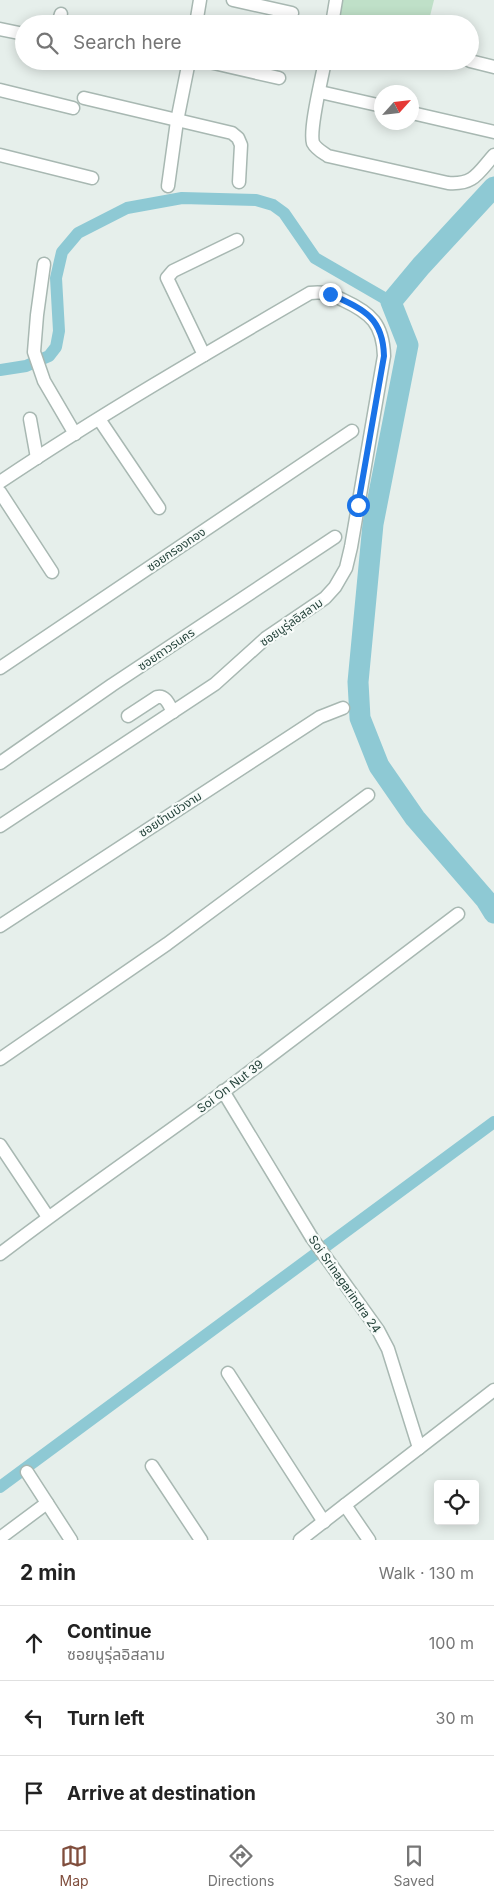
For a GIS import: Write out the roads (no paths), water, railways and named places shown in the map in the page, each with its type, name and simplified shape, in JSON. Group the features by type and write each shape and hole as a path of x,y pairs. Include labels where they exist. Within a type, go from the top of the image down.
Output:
{"street":[{"path":"198,15 200,0"},
{"path":"233,0 292,13"},
{"path":"334,15 336,0"},
{"path":"0,29 15,32"},
{"path":"479,63 494,67"},
{"path":"168,186 177,120 187,70"},
{"path":"244,70 278,78"},
{"path":"324,70 313,125 312,141 320,151 328,156 448,183 460,184 472,180 494,155"},
{"path":"0,90 73,108"},
{"path":"320,92 374,104"},
{"path":"84,98 232,133 238,138 241,145 239,182"},
{"path":"419,115 494,132"},
{"path":"0,155 92,178"},
{"path":"0,482 204,355 167,278 173,271 237,240"},
{"path":"44,264 34,352 44,381 75,434"},
{"name":"ซอยนูรุ่ลอิสลาม","path":"0,826 215,684 266,638 325,598 335,587 346,568 384,356 384,342 376,324 362,309 320,291 310,293 204,355"},
{"path":"30,419 37,458"},
{"path":"99,419 159,508"},
{"name":"ซอยกรองทอง","path":"0,668 352,431"},
{"path":"0,492 52,572"},
{"name":"ซอยถาวรนคร","path":"0,763 112,685 335,537"},
{"path":"128,716 156,697 161,696 173,712"},
{"name":"ซอยบ้านบัวงาม","path":"0,926 320,717 343,708"},
{"path":"0,1059 167,944 368,795"},
{"name":"Soi On Nut 39","path":"0,1254 48,1217 223,1091 458,914"},
{"name":"Soi Srinagarindra 24","path":"223,1091 312,1238 378,1330 388,1349 419,1448"},
{"path":"0,1144 48,1217"},
{"path":"228,1373 324,1522"},
{"path":"300,1540 494,1390"},
{"path":"152,1466 201,1540"},
{"path":"27,1472 70,1540"},
{"path":"0,1538 47,1503"},
{"path":"345,1505 369,1540"}],"waterway":[{"path":"494,187 421,266 391,302 408,345 373,524 358,682 360,718 379,766 415,818 486,900 494,913"},
{"path":"0,370 26,366 49,356 56,347 59,331 56,278 62,252 78,233 127,208 182,198 256,200 273,205 284,213 315,258 391,302"},
{"path":"0,1487 494,1122"}]}
